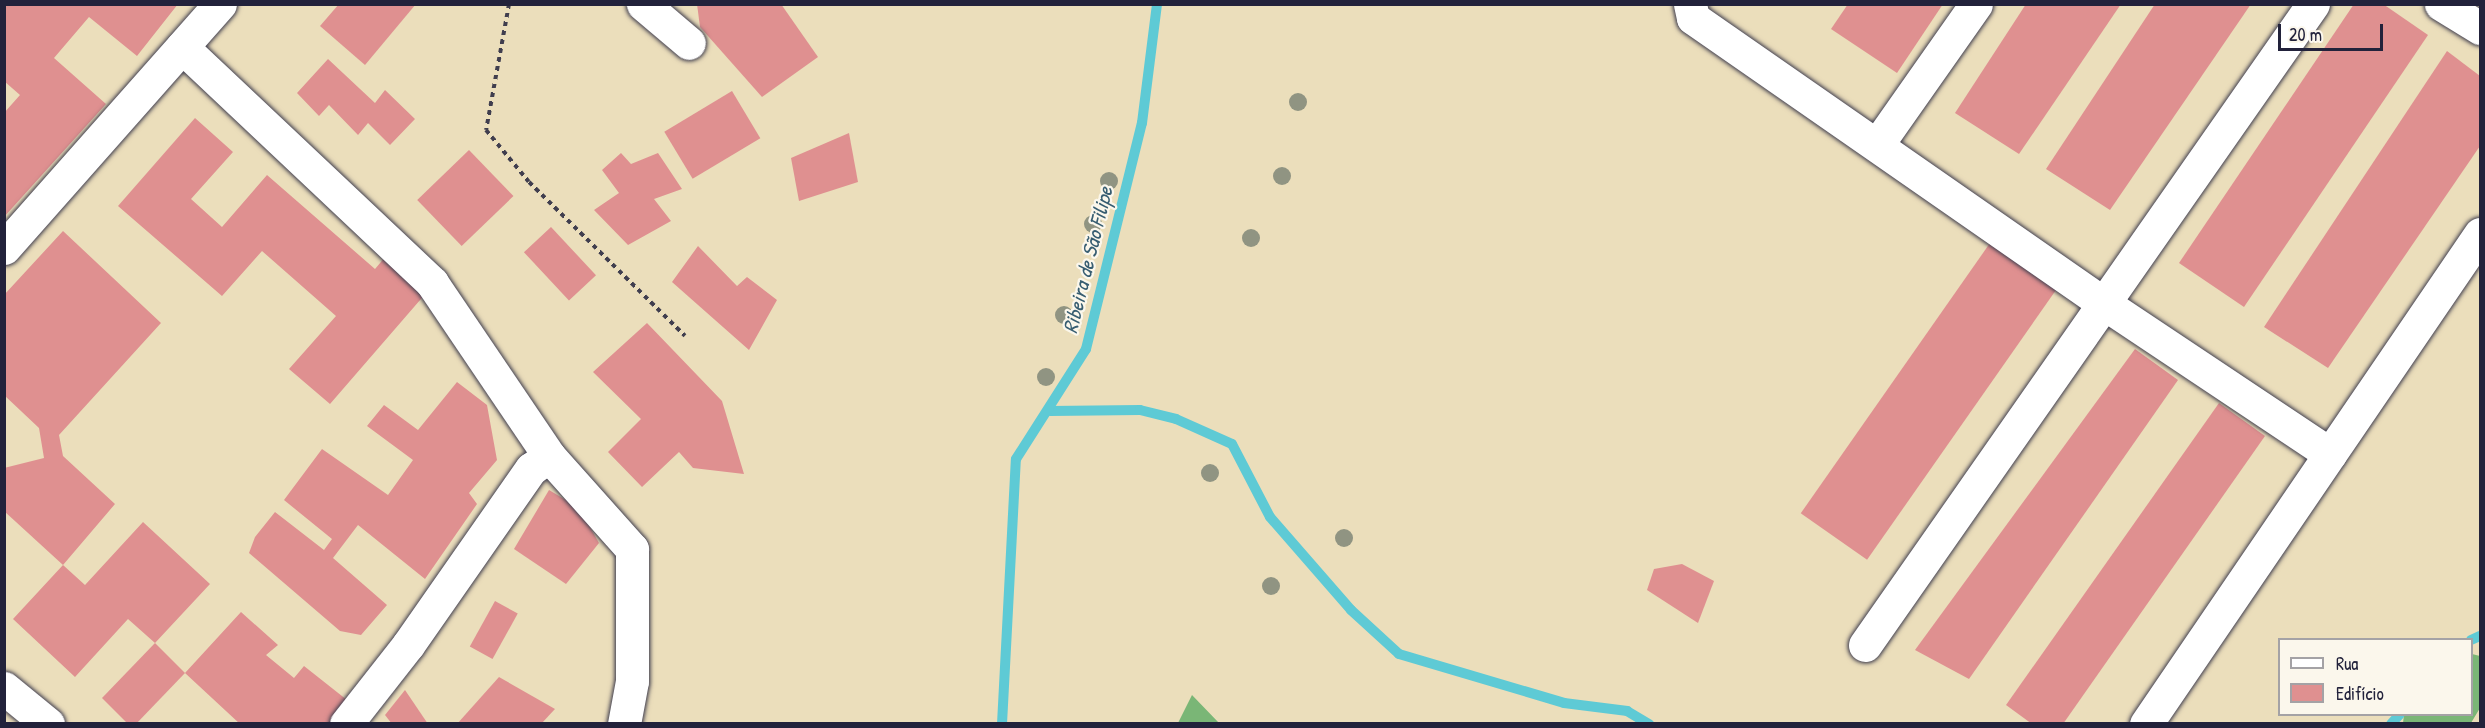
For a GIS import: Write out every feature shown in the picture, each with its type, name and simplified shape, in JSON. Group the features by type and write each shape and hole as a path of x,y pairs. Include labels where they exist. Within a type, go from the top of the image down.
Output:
{"street":[{"path":"4,248 220,4"},
{"path":"643,4 689,43"},
{"path":"1690,4 1693,18 2102,302 2330,454"},
{"path":"1877,144 1976,4"},
{"path":"1865,645 2102,302 2313,4"},
{"path":"2441,4 2481,28"},
{"path":"182,48 432,283 549,456 632,549 632,681 624,723"},
{"path":"2146,723 2481,234"},
{"path":"346,723 408,645 531,470 549,456"},
{"path":"4,688 48,723"}],"path":[{"path":"509,4 486,130 529,182 685,336"}],"green space":[{"path":"2473,654 2480,656 2480,708 2471,723 2403,723 2404,716 2473,716"},
{"path":"1192,695 1219,723 1178,723"}],"building":[{"path":"5,4 178,4 137,56 89,17 54,58 106,104 4,217 4,113 20,95 4,81"},
{"path":"339,4 416,4 365,65 320,26"},
{"path":"697,4 781,4 818,57 762,97 700,27"},
{"path":"1848,4 1943,4 1897,73 1831,29"},
{"path":"2026,4 2121,4 2019,154 1955,113"},
{"path":"2155,4 2251,4 2110,210 2046,169"},
{"path":"2354,4 2383,4 2428,35 2244,307 2179,263"},
{"path":"2447,51 2480,76 2480,146 2328,368 2264,327"},
{"path":"328,59 375,103 385,90 415,119 390,145 368,123 358,135 329,105 319,116 297,93"},
{"path":"732,91 760,138 693,179 664,132"},
{"path":"195,118 233,152 191,199 222,227 267,175 375,269 386,256 427,292 330,404 289,369 336,316 262,251 222,296 118,206"},
{"path":"849,133 858,182 799,201 791,158"},
{"path":"469,150 513,196 462,246 417,200"},
{"path":"621,153 631,164 658,153 682,189 654,199 671,221 628,245 594,210 619,193 602,170"},
{"path":"551,227 596,275 569,301 524,252"},
{"path":"63,231 161,323 59,435 63,456 115,504 63,565 4,511 4,468 44,458 39,428 4,395 4,295"},
{"path":"1990,243 2056,289 1867,560 1801,513"},
{"path":"698,246 737,286 747,277 777,300 749,350 672,282"},
{"path":"647,323 722,401 744,474 693,468 679,452 642,487 608,452 641,419 593,372"},
{"path":"2135,349 2178,380 1969,679 1915,650"},
{"path":"457,382 487,405 497,460 469,493 477,504 425,579 358,525 333,558 387,605 361,635 340,631 249,553 255,537 275,512 324,550 332,539 284,500 322,449 388,495 413,460 367,426 384,405 418,430"},
{"path":"2219,403 2265,436 2063,724 2032,724 2006,705"},
{"path":"549,490 579,508 599,543 566,584 514,549"},
{"path":"143,522 210,584 155,643 128,619 75,677 13,619 63,565 85,585"},
{"path":"1682,564 1714,581 1698,623 1647,590 1654,569"},
{"path":"495,601 518,614 493,659 470,646"},
{"path":"241,612 278,645 266,655 294,678 304,666 347,700 329,724 240,724 185,673"},
{"path":"155,643 185,673 136,724 128,724 102,698"},
{"path":"499,677 555,709 541,724 457,724"},
{"path":"405,690 428,724 392,724 385,715"}],"waterway":[{"name":"Ribeira de São Filipe","path":"1002,724 1016,459 1086,349 1142,123 1157,4"},
{"path":"1050,411 1140,410 1176,419 1232,444 1270,517 1351,610 1399,654 1564,703 1627,711 1649,724"},
{"path":"2473,639 2480,636"},
{"path":"2391,724 2398,716"}]}
